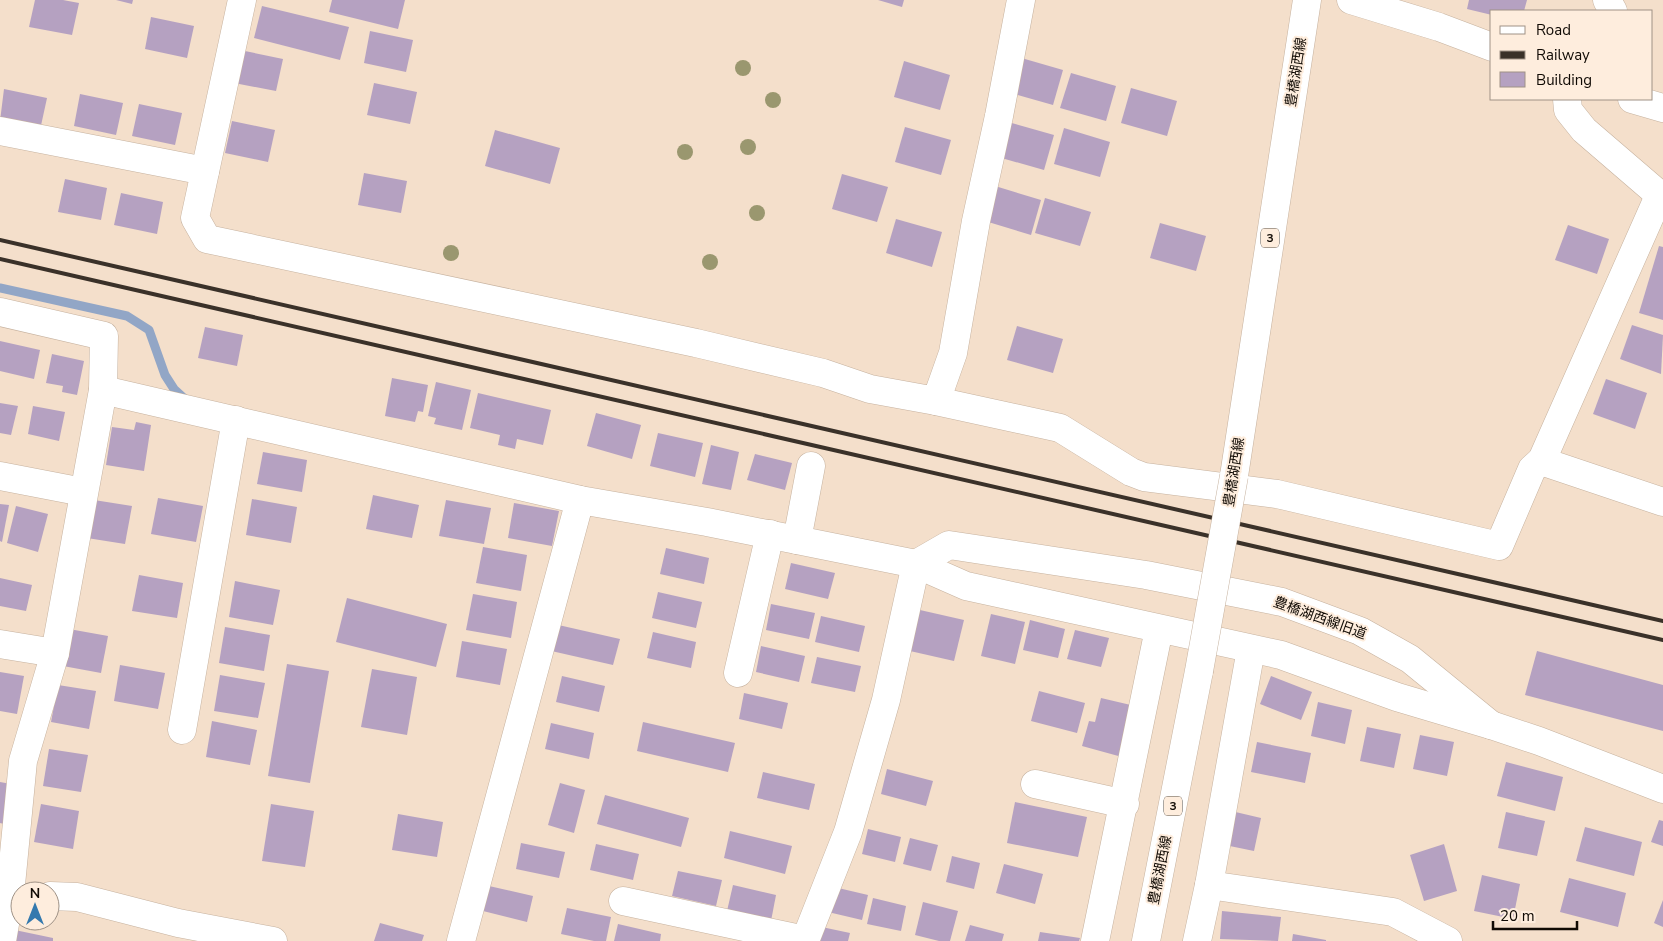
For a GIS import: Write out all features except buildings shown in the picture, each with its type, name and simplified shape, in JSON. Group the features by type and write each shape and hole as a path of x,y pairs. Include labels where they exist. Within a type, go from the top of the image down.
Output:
{"street":[{"path":"242,0 195,218 207,239 696,343 823,373 870,389 936,401 1060,428 1131,472 1144,477 1277,494 1499,546 1532,469 1541,461 1661,197 1584,130 1568,110 1567,100"},
{"path":"936,401 953,353 976,221 999,116 1021,0"},
{"name":"豊橋湖西線","path":"1146,941 1199,671 1234,476 1307,0"},
{"path":"1352,0 1439,27 1490,46"},
{"path":"1638,100 1663,108"},
{"path":"0,131 205,171"},
{"path":"0,312 104,336 103,390 55,653 23,761 11,881"},
{"path":"103,390 580,500 770,534 916,564 966,586 1281,655 1397,697 1491,725"},
{"path":"182,730 236,420"},
{"path":"1541,461 1663,502"},
{"path":"797,540 811,466"},
{"path":"0,476 83,492"},
{"path":"461,941 580,500"},
{"path":"738,673 770,534"},
{"name":"豊橋湖西線旧道","path":"916,564 950,546 1146,575 1282,602 1360,631 1410,659 1491,725 1663,789"},
{"path":"623,901 805,941 848,832 886,700 916,564"},
{"path":"1096,941 1159,629"},
{"path":"0,644 55,653"},
{"path":"1197,941 1209,885 1251,649"},
{"path":"1036,784 1125,804"},
{"path":"1209,885 1393,912 1448,941"},
{"path":"2,941 10,894"},
{"path":"60,897 77,898 175,932 273,941"}],"waterway":[{"path":"0,288 127,316 149,330 165,375 174,389 186,400"}],"railway":[{"path":"0,240 1663,621"},
{"path":"0,259 1663,640"}]}
